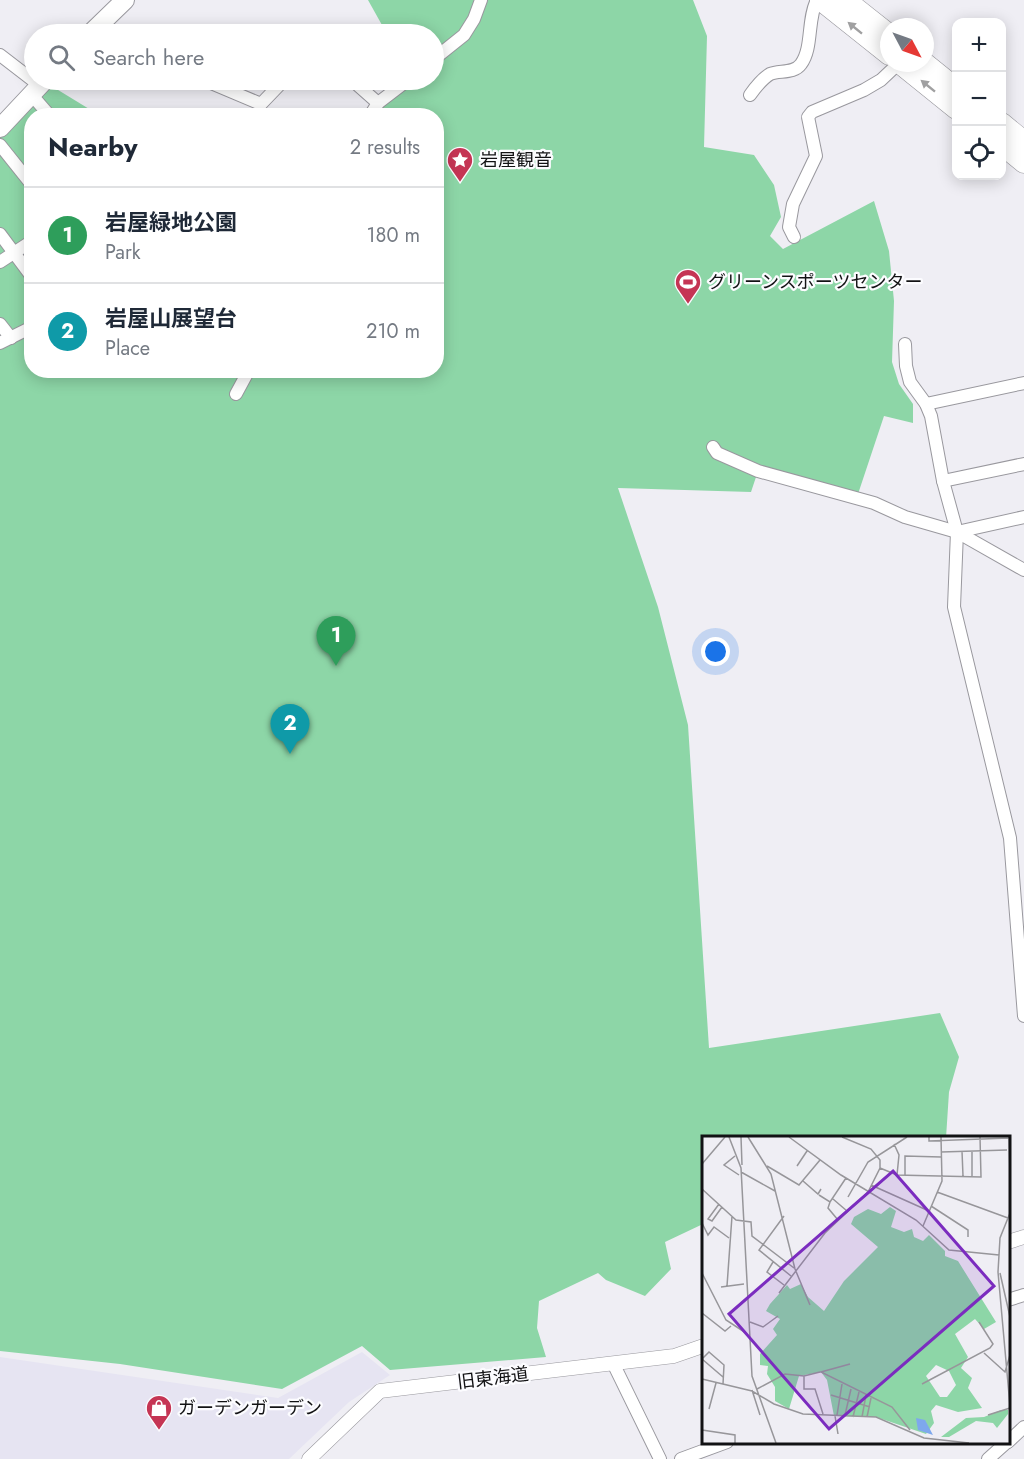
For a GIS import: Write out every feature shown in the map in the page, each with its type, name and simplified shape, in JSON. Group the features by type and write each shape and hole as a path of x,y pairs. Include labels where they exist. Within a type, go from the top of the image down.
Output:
{"highway":[{"path":"819,0 880,48"},
{"path":"850,2 880,27"},
{"path":"934,70 952,84"},
{"path":"910,72 952,105"},
{"path":"1006,126 1024,141"},
{"path":"1006,148 1024,163"}],"main road":[{"path":"103,24 125,0"},
{"path":"0,129 34,90"}],"street":[{"path":"444,51 464,35 474,19 481,0"},
{"path":"750,95 770,74 795,69 802,64 808,45 812,10 819,0"},
{"path":"0,54 24,74"},
{"path":"794,237 789,227 792,204 816,156 808,117 812,112 864,90 889,72"},
{"path":"40,90 47,108"},
{"path":"228,90 261,104 274,90"},
{"path":"363,90 378,103"},
{"path":"375,108 395,90"},
{"path":"0,145 24,175"},
{"path":"0,234 24,266"},
{"path":"0,262 24,247"},
{"path":"0,324 5,340 24,331"},
{"path":"905,344 906,366 910,382 926,404 957,532 954,607 1010,838 1022,963 1024,1016"},
{"path":"236,394 245,378"},
{"path":"926,404 1024,383"},
{"path":"713,447 717,453 758,471 874,503 905,517 957,532 1024,570"},
{"path":"943,481 1024,464"},
{"path":"957,532 1024,517"},
{"path":"1009,1242 1024,1237"},
{"path":"1009,1300 1024,1294"},
{"name":"旧東海道","path":"309,1459 380,1391 674,1356 702,1346"},
{"path":"613,1363 660,1459"},
{"path":"1009,1440 1024,1427"},
{"path":"681,1459 724,1444"},
{"path":"988,1459 1005,1444"}],"shaded area":[{"name":"ガーデンガーデン","path":"362,1352 390,1375 349,1402 289,1459 0,1459 0,1357 278,1398"}],"green space":[{"path":"368,0 693,0 707,36 704,147 754,155 774,185 781,217 770,236 783,249 874,201 889,251 894,301 892,362 899,384 913,404 913,423 884,416 858,494 758,471 751,492 618,488 658,607 688,725 709,1048 940,1013 959,1057 949,1092 946,1136 702,1136 702,1224 665,1242 671,1269 645,1296 606,1280 598,1273 539,1301 537,1328 546,1357 390,1370 362,1346 282,1389 120,1364 0,1351 0,128 37,90 58,90 88,108 24,108 24,378 444,378 444,108 379,108 393,90 444,90 444,24 381,24"}],"place":[{"name":"岩屋観音","path":"460,183"},
{"name":"グリーンスポーツセンター","path":"688,305"},
{"name":"岩屋緑地公園","path":"336,666"},
{"name":"岩屋山展望台","path":"290,754"},
{"name":"ガーデンガーデン","path":"159,1431"}]}
